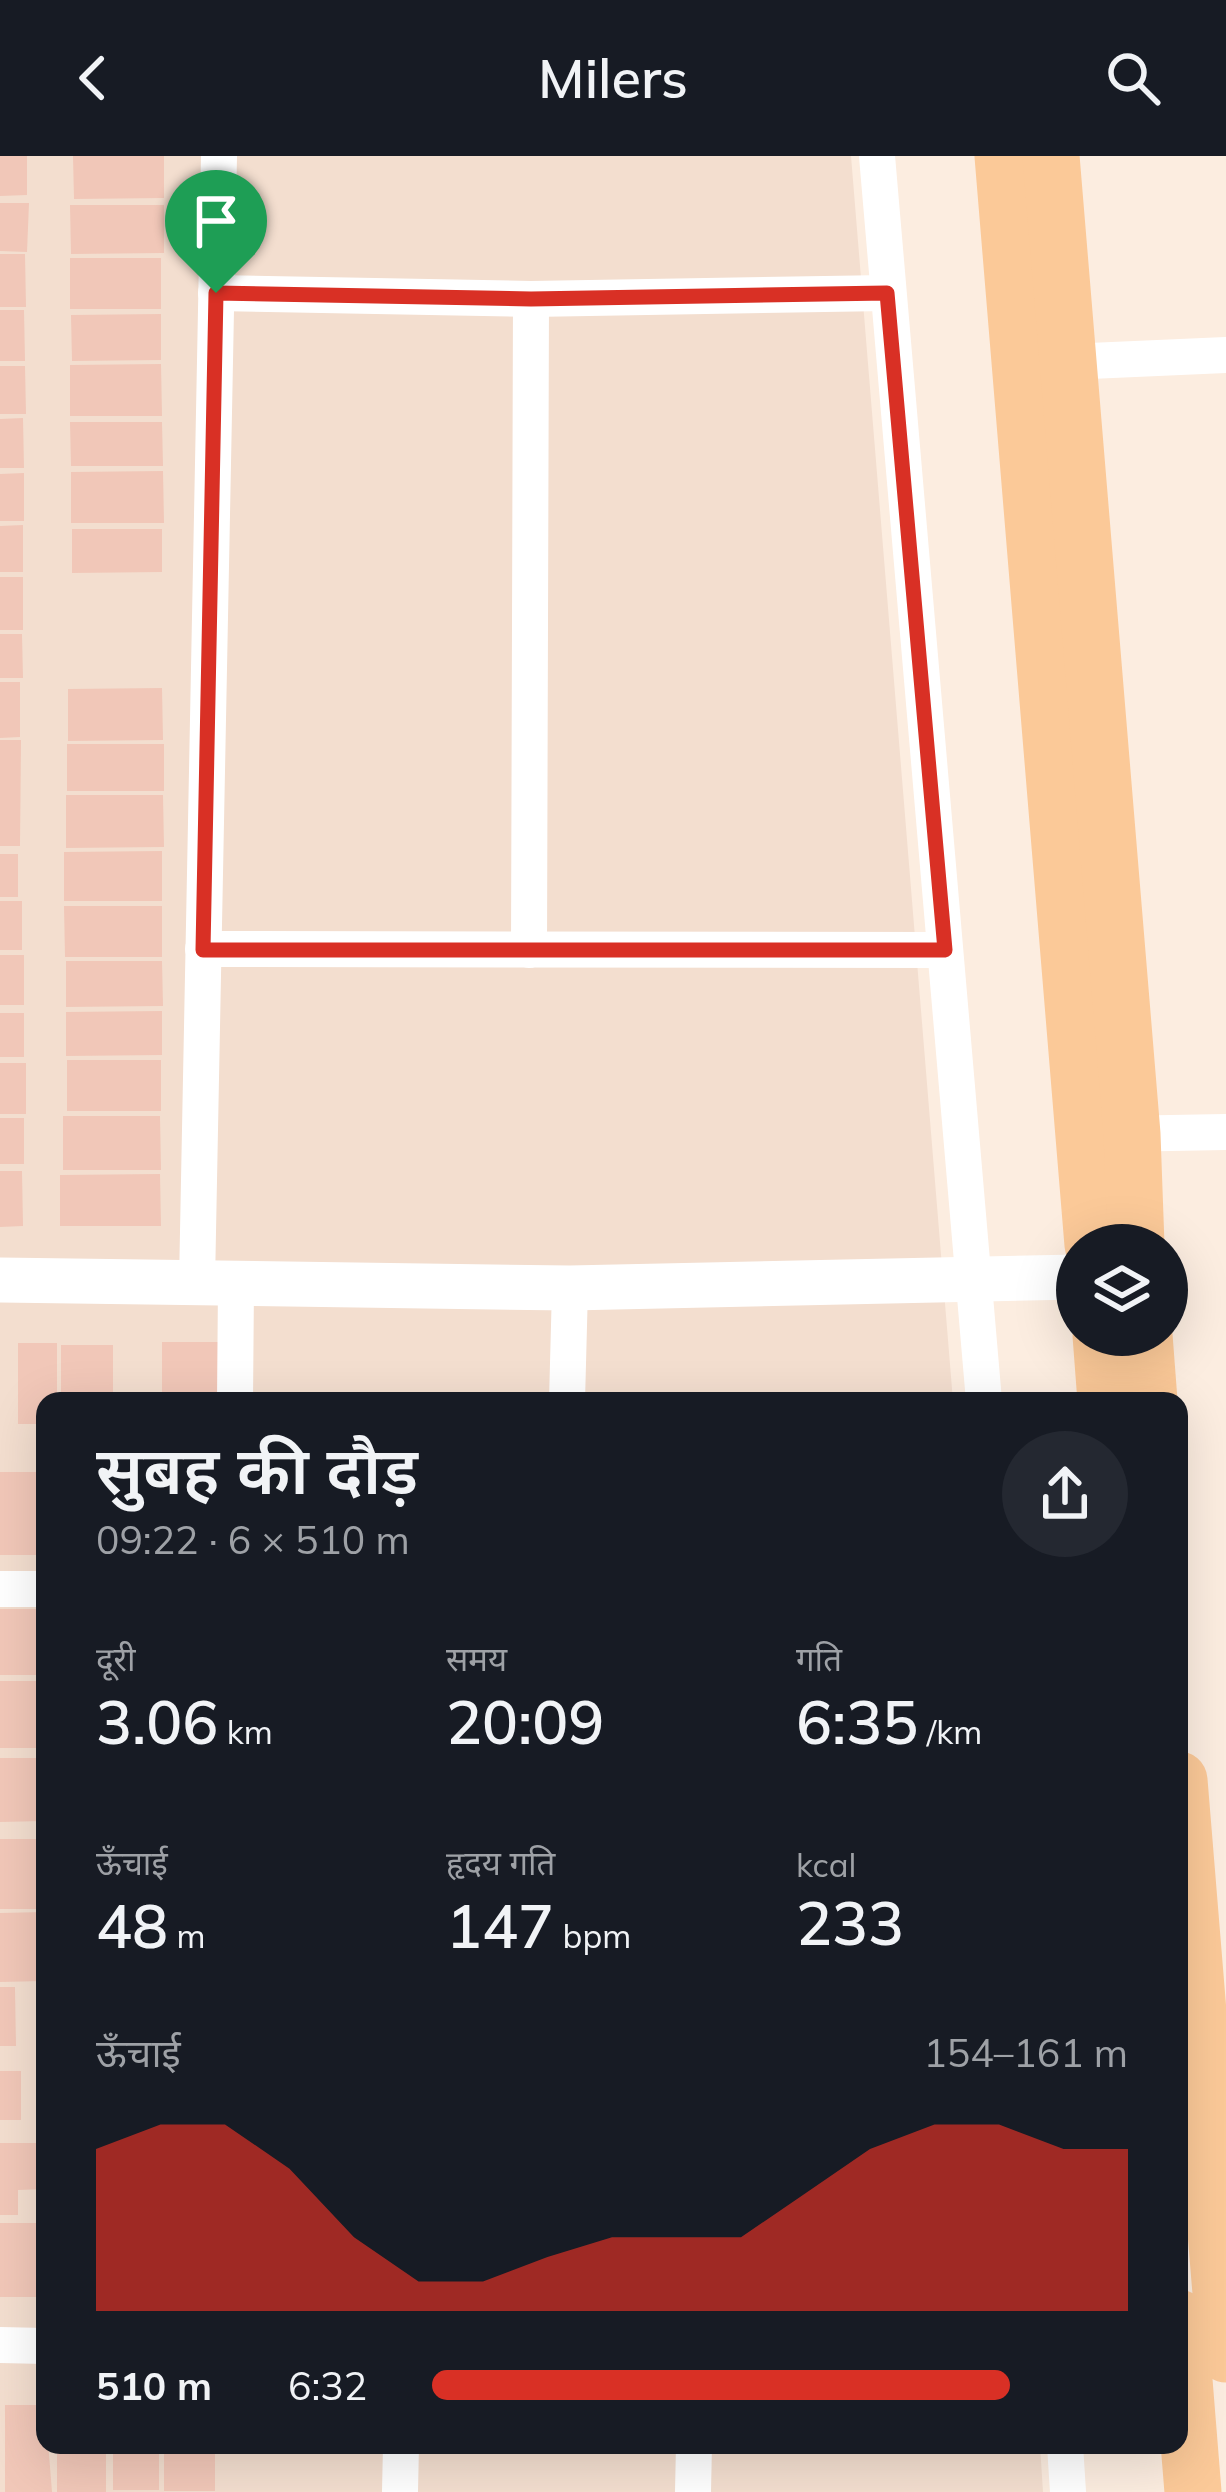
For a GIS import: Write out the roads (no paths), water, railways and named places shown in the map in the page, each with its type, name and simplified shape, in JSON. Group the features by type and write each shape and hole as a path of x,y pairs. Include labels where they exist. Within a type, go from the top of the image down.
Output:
{"main road":[{"path":"1003,156 1107,1133 1131,1224"},
{"path":"1051,156 1067,362 1107,1133 1096,1224"},
{"path":"1103,1356 1105,1392"},
{"path":"1146,1356 1148,1392"},
{"path":"1188,1826 1208,1927 1192,2348 1193,2492"}],"street":[{"path":"219,156 203,950 217,1283 234,1392"},
{"path":"877,156 983,1392"},
{"path":"216,293 531,299 887,293"},
{"path":"530,950 531,299"},
{"path":"1067,362 1226,355"},
{"path":"203,950 945,950"},
{"path":"1107,1133 1226,1132"},
{"path":"0,1280 570,1288 975,1284 1056,1278"},
{"path":"567,1392 570,1288"},
{"path":"0,1589 36,1589"},
{"path":"0,2345 36,2346"},
{"path":"400,2492 401,2454"},
{"path":"693,2492 694,2454"},
{"path":"1066,2454 1068,2492"}]}
